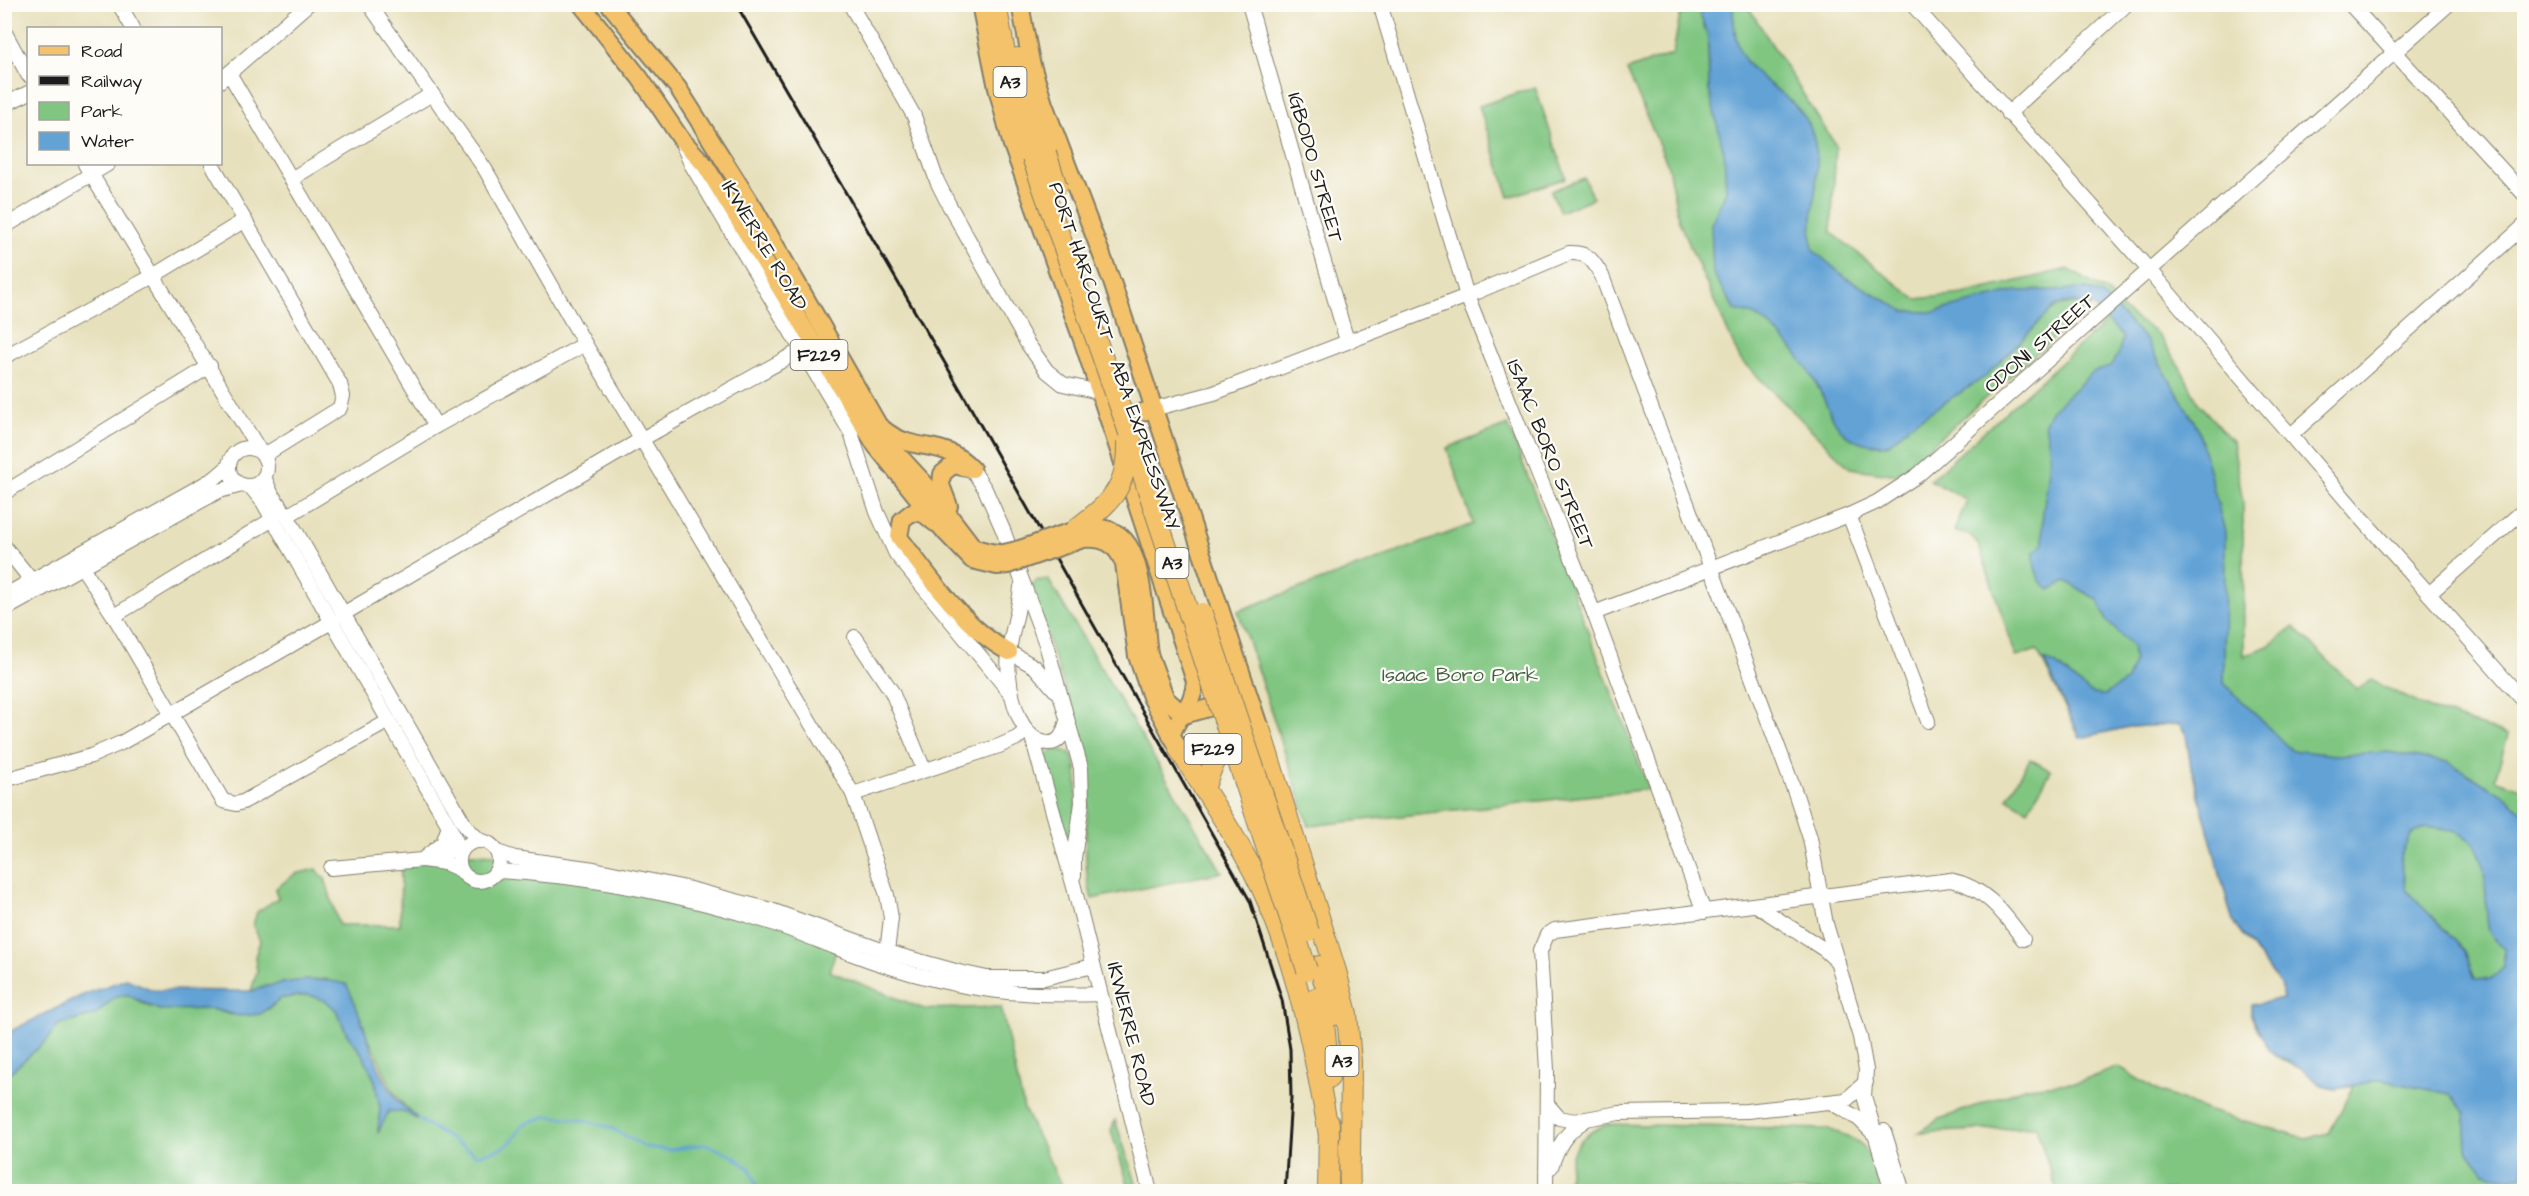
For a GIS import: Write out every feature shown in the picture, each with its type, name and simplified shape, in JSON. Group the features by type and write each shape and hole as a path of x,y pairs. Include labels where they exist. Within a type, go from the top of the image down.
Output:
{"highway":[{"name":"PORT HARCOURT - ABA EXPRESSWAY","path":"996,4 1011,86 1039,155 1313,968 1324,1022 1328,1059 1328,1191"},
{"name":"PORT HARCOURT - ABA EXPRESSWAY","path":"1008,4 1018,64 1039,155 1118,424 1313,968 1337,1022 1350,1159 1350,1191"},
{"path":"1076,529 1101,510 1123,481 1126,464 1118,424"},
{"name":"F229","path":"1260,729 1267,748"},
{"path":"1175,742 1268,900 1296,983 1319,1075 1329,1135"},
{"path":"1204,790 1213,764 1228,749 1259,745 1267,748 1336,971 1347,1014 1351,1062 1350,1159"}],"main road":[{"name":"IKWERRE ROAD","path":"580,4 640,78 681,138"},
{"name":"IKWERRE ROAD","path":"609,4 678,88 754,208 877,424"},
{"path":"980,4 997,88 1011,142 1099,392 1118,424 1195,681 1192,698 1184,715 1176,722 1175,742"},
{"path":"1020,4 1031,62 1044,104 1112,282 1249,701"},
{"name":"F229","path":"681,138 705,165 738,217 757,262 876,446 974,554 998,566 1083,539 1096,538 1109,542 1119,551 1124,564 1151,697 1175,742 1203,752 1260,729 1249,701 1236,700 1184,715 1166,699 1143,655 1134,556 1122,539 1108,529 1076,529 1004,553 974,554"},
{"path":"738,217 754,208"},
{"path":"1118,424 1153,409"},
{"name":"F229","path":"877,424 891,447 926,485 953,532"},
{"path":"877,424 903,442 947,449 962,458 972,469"},
{"path":"953,532 941,485 942,474 953,465 972,469"},
{"path":"953,532 924,514 912,512 902,520 899,537 970,623 990,642 1009,652"}],"street":[{"path":"119,4 132,27"},
{"path":"308,4 225,77 291,179 436,426"},
{"path":"369,4 485,169 585,344 853,794 887,895 891,918 887,952"},
{"path":"850,4 914,116 937,181 949,205 1027,343 1047,371 1063,384 1099,392"},
{"name":"IGBODO STREET","path":"1249,4 1347,341"},
{"name":"ISAAC BORO STREET","path":"1380,4 1467,296 1594,613 1704,912"},
{"path":"1912,4 2148,268 2524,701"},
{"path":"2008,114 2127,4"},
{"path":"2350,4 2524,194"},
{"name":"ODONI STREET","path":"1594,613 1849,515 1877,502 1918,475 2118,299 2148,268 2395,55 2449,4"},
{"path":"4,31 27,73"},
{"path":"4,105 27,94"},
{"path":"291,179 432,94"},
{"name":"IKWERRE ROAD","path":"681,138 691,164 757,262 851,433 877,512 896,554 1012,695"},
{"path":"4,226 88,168 103,165"},
{"path":"213,165 340,384 343,396 340,408 262,455"},
{"path":"88,168 262,455 267,464 264,477 280,517 338,618 466,827 480,841 492,845 499,860 496,871 487,879 478,880 445,863 422,860"},
{"path":"4,357 153,276 245,220"},
{"path":"2291,435 2524,226"},
{"path":"1153,409 1214,393 1467,296 1569,253 1582,252 1593,259 1602,276 1796,795 1810,838 1820,897 1860,1037 1866,1082 1903,1191"},
{"path":"114,616 436,426 585,344"},
{"path":"4,780 91,756 121,744 642,439 803,349"},
{"path":"4,493 210,366"},
{"path":"4,596 215,478 229,466 237,451 241,418"},
{"path":"237,451 248,448 262,455"},
{"path":"229,466 232,478 246,485 280,517"},
{"name":"IKWERRE ROAD","path":"972,469 985,489 1004,530 1046,644 1083,785 1074,858 1074,887"},
{"path":"4,610 219,491 246,485 264,477"},
{"path":"2429,594 2524,510"},
{"path":"1849,515 1928,721"},
{"path":"4,546 32,581"},
{"path":"82,567 114,616 223,801 236,804 390,721"},
{"name":"IKWERRE ROAD","path":"1022,582 1020,606 1009,652 1008,672 1012,695 1037,755 1074,887 1150,1191"},
{"path":"338,618 390,721 449,826 460,850 461,870"},
{"path":"855,637 892,692 924,770"},
{"path":"1009,652 1035,667 1061,700"},
{"path":"853,794 999,746 1029,733 1039,741 1054,743 1064,732 1067,721"},
{"path":"999,746 1026,746 1037,755"},
{"path":"422,860 443,843 449,826"},
{"path":"331,868 422,860 460,850 469,843 480,841"},
{"path":"497,852 515,858 594,869 686,888 771,910 934,967 987,978 1044,978 1093,966"},
{"path":"496,871 592,882 684,900 767,921 882,965 956,986 1012,995 1100,994"},
{"path":"1546,1186 1547,1104 1539,951 1547,935 1571,927 1950,880 1958,881 1980,892 1999,906 2023,939"},
{"path":"1756,905 1825,950 1838,962"},
{"path":"1547,1104 1559,1118 1566,1120 1619,1113 1747,1111 1846,1100 1866,1082"},
{"path":"1866,1082 1864,1096 1892,1191"},
{"path":"1832,1103 1859,1119 1877,1137"},
{"path":"1546,1186 1562,1140 1570,1130 1587,1119"}],"green space":[{"path":"1732,5 1747,5 1836,146 1831,232 1916,299 1963,294 2068,269 2106,291 2124,311 2158,334 2180,367 2199,404 2233,442 2243,503 2244,656 2268,646 2294,627 2357,689 2371,680 2430,709 2508,735 2495,779 2524,789 2524,823 2307,797 2224,683 2223,645 2198,428 2087,289 1857,354 1740,90"},
{"path":"1698,8 1708,38 1709,90 1764,275 2013,348 2039,320 2055,308 2077,304 2092,305 1897,475 1850,468 1740,359 1679,222 1668,166 1627,70 1673,54 1680,15"},
{"path":"1535,87 1566,178 1509,197 1479,106"},
{"path":"1584,178 1593,198 1560,212 1551,191"},
{"path":"2108,320 2124,337 2202,750 2435,816 2496,850 2524,1095 2524,1191 2057,1191 2036,1127 1918,1133 1940,1119 2027,1087 2080,1082 2118,1067 2158,1091 2209,1111 2306,1138 2329,1133 2354,1086 2335,1089 2322,1086 2305,1071 2275,1056 2258,1030 2251,1015 2251,1005 2283,998 2281,986 2233,922 2191,767 2186,735 2180,724 2129,727 2080,738 2037,650 2016,657 1979,546 1971,536 1954,531 1967,500 1930,480"},
{"name":"Isaac Boro Park","path":"1508,425 1649,789 1309,826 1238,611 1473,524 1447,448"},
{"path":"1048,579 1222,872 1092,899 1086,864 1089,759 1030,588 1035,581"},
{"path":"1054,750 1068,752 1076,768 1077,796 1069,844 1044,762 1048,752"},
{"path":"2030,759 2051,771 2028,810 2007,798"},
{"path":"469,854 505,855 842,935 829,971 924,1009 1001,1007 1024,1109 1064,1191 5,1191 4,1077 47,1040 58,1025 95,1015 116,996 128,995 150,1007 211,1009 231,1015 269,1009 281,998 309,995 326,1001 336,1010 347,1034 363,1055 375,1081 380,1108 378,1131 388,1111 404,1112 418,1119 395,1094 369,1040 327,979 267,986 251,991 257,971 255,957 260,941 253,925 257,912 278,898 275,889 295,874 316,869 325,879 339,925 400,925 401,865"},
{"path":"1115,1120 1139,1191 1128,1191 1130,1190 1111,1131"},
{"path":"1607,1124 1827,1129 1852,1138 1866,1150 1880,1191 1568,1191 1569,1168 1574,1150 1586,1136"}],"water":[{"path":"1697,5 1732,5 1738,46 1744,58 1752,69 1795,105 1810,127 1817,159 1812,219 1813,250 1845,277 1904,311 1934,312 2016,291 2087,289 2102,295 2147,341 2198,428 2225,532 2224,683 2291,750 2335,755 2388,752 2448,762 2506,797 2524,813 2524,1176 2508,1179 2484,1172 2467,1149 2465,1113 2450,1094 2381,1080 2335,1089 2322,1086 2305,1071 2269,1050 2251,1015 2251,1005 2283,998 2281,986 2233,922 2191,767 2186,735 2180,724 2129,727 2080,738 2044,660 2055,664 2092,694 2105,695 2127,680 2134,662 2132,646 2107,621 2098,600 2066,581 2050,590 2042,583 2037,573 2034,552 2043,545 2043,511 2050,457 2044,425 2051,411 2093,372 2110,367 2118,355 2123,337 2092,305 2072,302 2055,306 1985,377 1911,424 1888,445 1869,444 1845,434 1832,416 1813,378 1795,352 1765,322 1752,314 1735,310 1713,273 1711,224 1726,191 1724,153 1709,90 1708,37","holes":["2426,827 2458,833 2470,840 2478,850 2485,876 2489,931 2504,949 2504,967 2491,980 2475,979 2465,951 2407,891 2400,856 2411,835"]},
{"path":"126,979 153,990 251,991 287,982 310,980 346,984 388,1087 397,1100 422,1122 404,1112 389,1111 378,1133 380,1108 375,1081 363,1055 347,1034 336,1010 326,1001 309,995 282,998 260,1014 240,1016 211,1009 159,1010 128,995 116,996 95,1015 58,1025 47,1040 5,1077 5,1034 85,994"}],"waterway":[{"path":"418,1119 477,1155 504,1147 514,1139 523,1124 548,1116 577,1119 609,1127 646,1147 669,1150 706,1144 733,1156 750,1169 759,1192"}],"railway":[{"path":"736,4 964,396 1250,901 1282,1000 1290,1049 1291,1098 1285,1192"}]}
